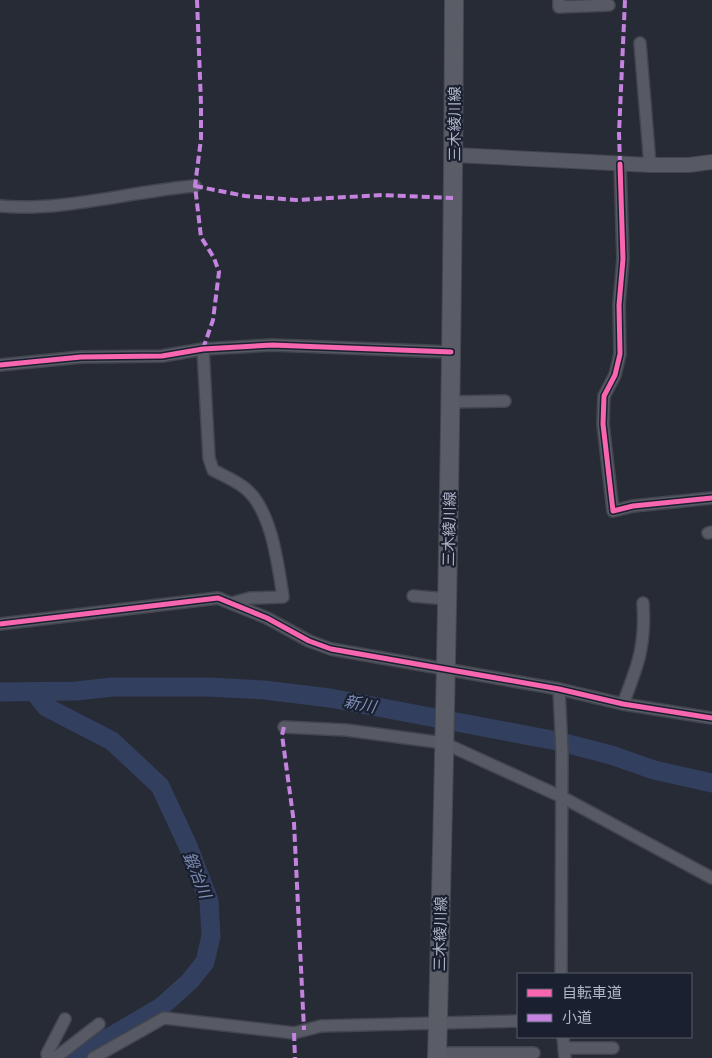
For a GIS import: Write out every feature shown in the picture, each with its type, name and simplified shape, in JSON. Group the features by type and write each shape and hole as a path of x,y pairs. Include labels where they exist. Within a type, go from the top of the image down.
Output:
{"main road":[{"name":"三木綾川線","path":"437,1056 447,676 454,155 454,0"}],"street":[{"path":"559,0 559,7 609,5"},
{"path":"640,43 650,165"},
{"path":"454,155 650,165 689,165 712,162"},
{"path":"620,164 623,259 619,305 620,354 615,375 604,396 603,424 613,511 633,506 712,498"},
{"path":"0,206 37,206 151,190 195,186"},
{"path":"0,365 81,357 162,356 203,349 272,345 451,352"},
{"path":"203,349 209,458 213,470 247,490 260,510 272,535 283,597 250,598 232,604"},
{"path":"450,402 505,401"},
{"path":"414,596 448,599"},
{"path":"0,624 218,598 267,618 309,641 331,649 447,676 559,689 623,704 712,718"},
{"path":"623,704 638,668 645,632 643,603"},
{"path":"559,689 562,752 561,973"},
{"path":"284,727 445,738 562,797 712,878"},
{"path":"93,1058 164,1018 294,1033 321,1026 517,1021"},
{"path":"48,1058 47,1054 65,1019"},
{"path":"55,1058 99,1024"},
{"path":"564,1048 613,1048"},
{"path":"437,1056 509,1056 534,1053"}],"waterway":[{"name":"新川","path":"0,692 76,691 112,687 208,687 264,690 330,698 557,741 611,755 654,770 712,783"},
{"name":"鍛冶川","path":"35,693 46,707 112,741 160,786 188,846 209,901 211,936 205,962 190,981 161,1007 74,1058"}],"marked path":[{"path":"197,0 201,139 195,186 201,237 214,258 219,272 213,320 203,349"},
{"path":"620,164 619,133 625,0"},
{"path":"195,186 245,196 296,200 382,195 453,198"},
{"path":"284,727 282,735 294,823 304,1030"},
{"path":"294,1033 295,1058"}],"cycle path":[{"path":"620,164 623,259 619,305 620,354 615,375 604,396 603,424 613,511 633,506 712,498"},
{"path":"0,365 81,357 162,356 203,349 272,345 451,352"},
{"path":"0,624 218,598 267,618 309,641 331,649 559,689 623,704 712,718"}]}
